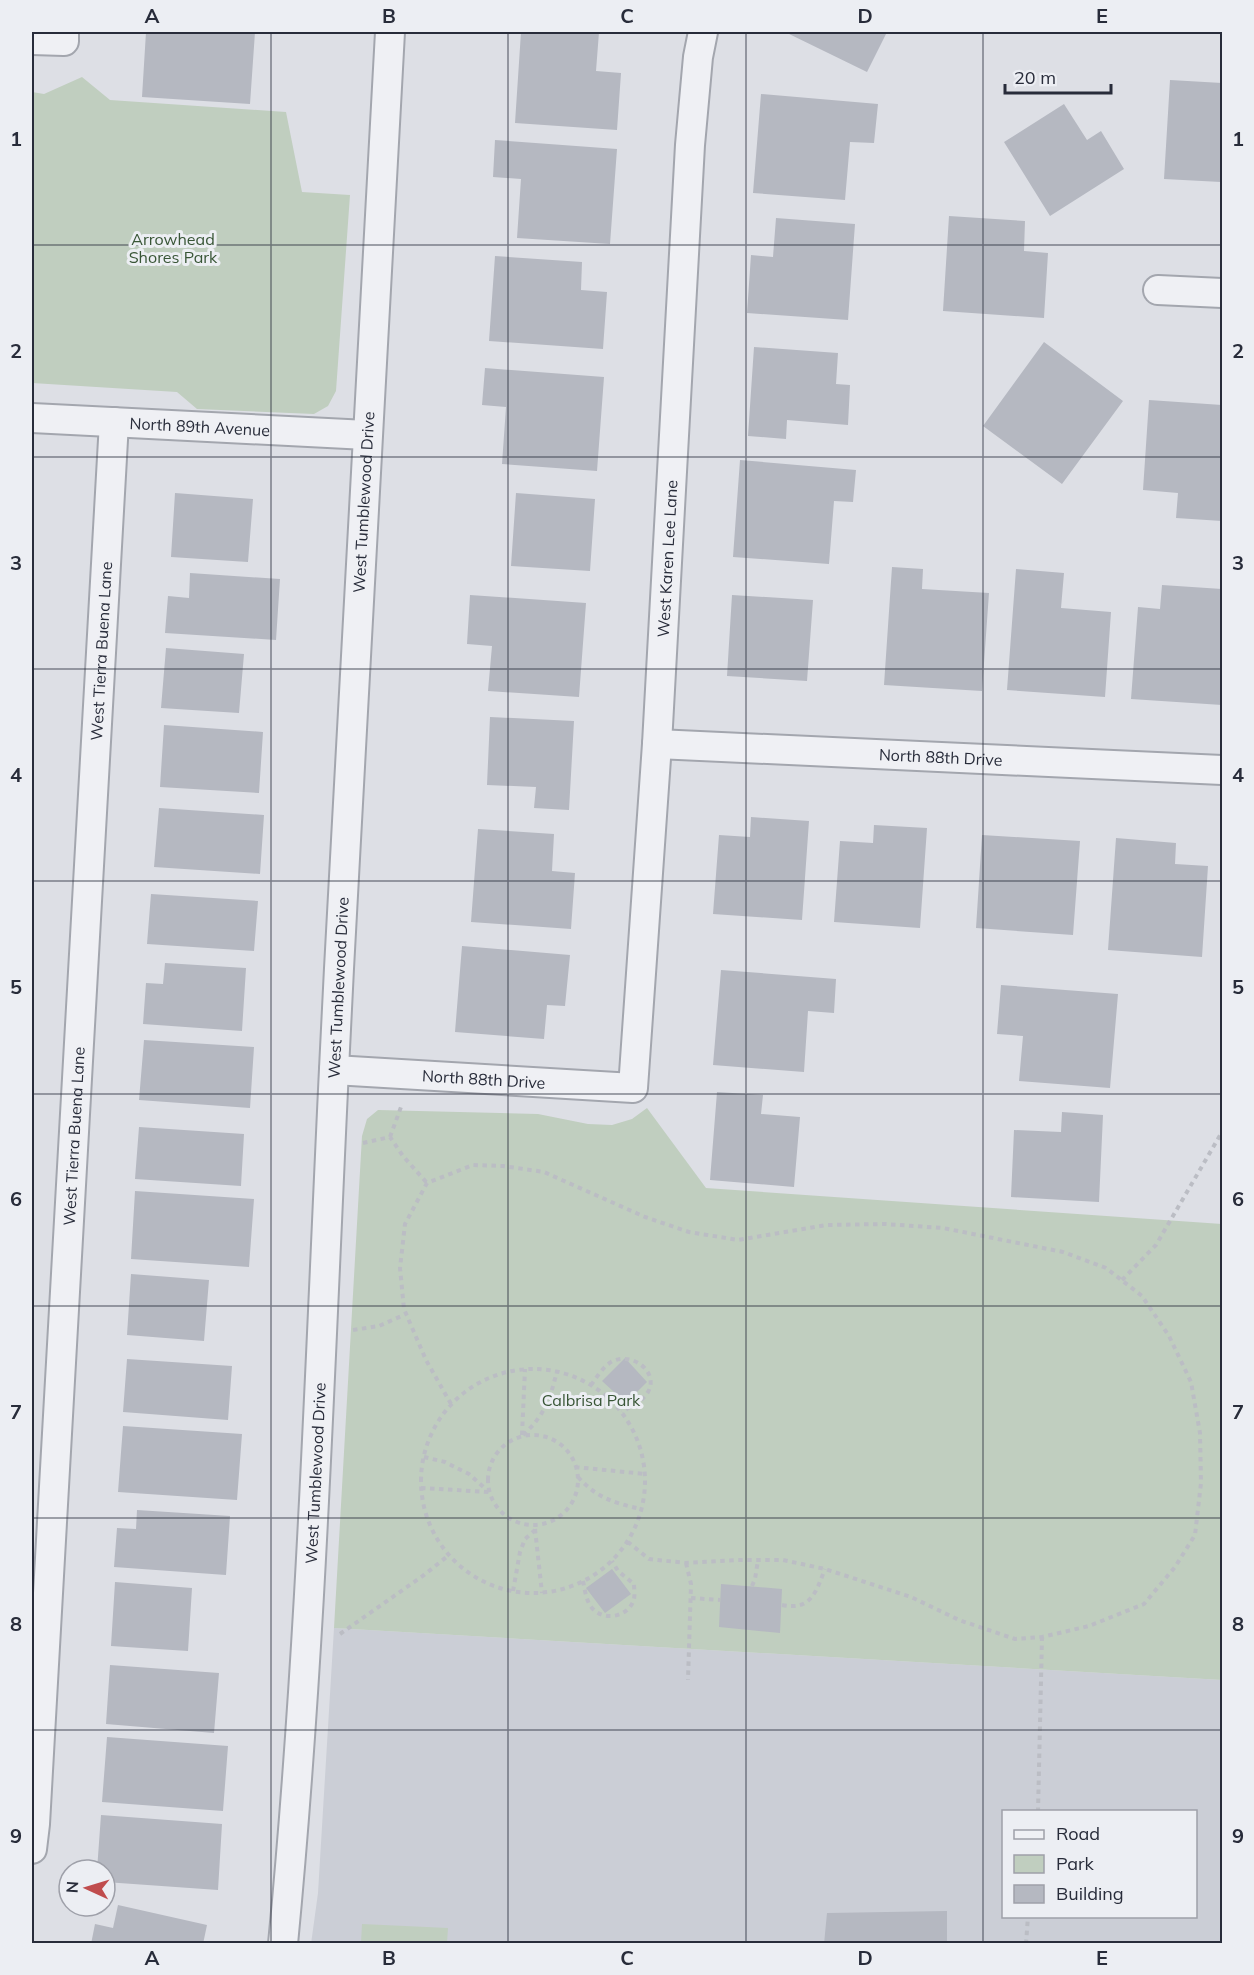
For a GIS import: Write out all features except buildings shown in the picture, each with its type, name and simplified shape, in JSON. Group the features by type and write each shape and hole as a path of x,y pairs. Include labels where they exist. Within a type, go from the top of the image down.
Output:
{"street":[{"name":"West Tumblewood Drive","path":"283,1944 294,1827 305,1658 367,435 390,32"},
{"name":"West Karen Lee Lane","path":"633,1088 657,744 690,145 698,57 703,32"},
{"path":"32,40 64,36"},
{"path":"1158,290 1222,293"},
{"name":"North 89th Avenue","path":"32,418 367,435"},
{"name":"West Tierra Buena Lane","path":"32,1849 36,1812 114,422"},
{"name":"North 88th Drive","path":"657,744 1222,770"},
{"name":"North 88th Drive","path":"334,1070 633,1088"}],"path":[{"path":"1122,1280 1156,1245 1222,1132"},
{"path":"331,1145 372,1142 390,1137 427,1183"},
{"path":"451,1404 426,1360 406,1314 400,1268 405,1224 427,1183 473,1165 503,1166 544,1172 688,1232 738,1240 827,1225 885,1224 943,1228 1063,1252 1106,1268 1142,1296 1169,1336 1191,1382 1200,1433 1201,1483 1195,1535 1175,1567 1144,1604 1089,1626 1015,1639 959,1620 911,1597 825,1569 783,1560 686,1563 649,1559 628,1542"},
{"path":"322,1335 379,1326 406,1314"},
{"path":"591,1385 612,1361 624,1358 633,1359 644,1367 649,1374 650,1387 647,1394 622,1412"},
{"path":"541,1368 556,1371 583,1380 602,1391 631,1425 640,1445 645,1474 645,1495 639,1519 628,1542 612,1561 593,1577 570,1588 542,1593 513,1592 496,1588 473,1577 454,1562 438,1542 427,1520 421,1488 424,1457 433,1430 444,1412 459,1395 477,1383 498,1374 525,1369 541,1368"},
{"path":"522,1436 525,1369"},
{"path":"522,1436 543,1414 550,1398 556,1371"},
{"path":"538,1435 552,1439 565,1448 574,1461 575,1467 578,1476 577,1490 564,1513 553,1521 535,1527 524,1525 498,1510 490,1496 488,1481 490,1466 497,1452 508,1442 522,1436 538,1435"},
{"path":"424,1457 445,1462 469,1474 490,1492"},
{"path":"575,1467 645,1474"},
{"path":"578,1476 586,1485 614,1503 641,1509"},
{"path":"421,1488 490,1492"},
{"path":"513,1592 520,1552 525,1539 535,1527"},
{"path":"535,1527 542,1593"},
{"path":"305,1658 449,1555"},
{"path":"752,1586 758,1560"},
{"path":"583,1581 585,1594 591,1607 600,1615 612,1617 627,1609 634,1599 634,1584 618,1571 612,1561"},
{"path":"686,1563 691,1584 688,1680"},
{"path":"782,1605 791,1607 804,1605 815,1594 825,1569"},
{"path":"691,1598 720,1600"},
{"path":"1038,1810 1042,1636"},
{"path":"1026,1944 1028,1918"}],"shaded area":[{"path":"334,1628 1222,1680 1222,1943 311,1944 318,1893"}],"green space":[{"name":"Arrowhead Shores Park","path":"82,77 110,100 286,112 302,192 350,195 336,391 328,406 314,414 197,409 177,392 32,383 32,92 44,94"},
{"name":"Calbrisa Park","path":"647,1108 706,1188 1222,1224 1222,1680 334,1628 362,1136 367,1119 378,1110 538,1114 588,1124 612,1125 632,1119"},
{"path":"362,1924 448,1928 447,1943 361,1943"}]}
